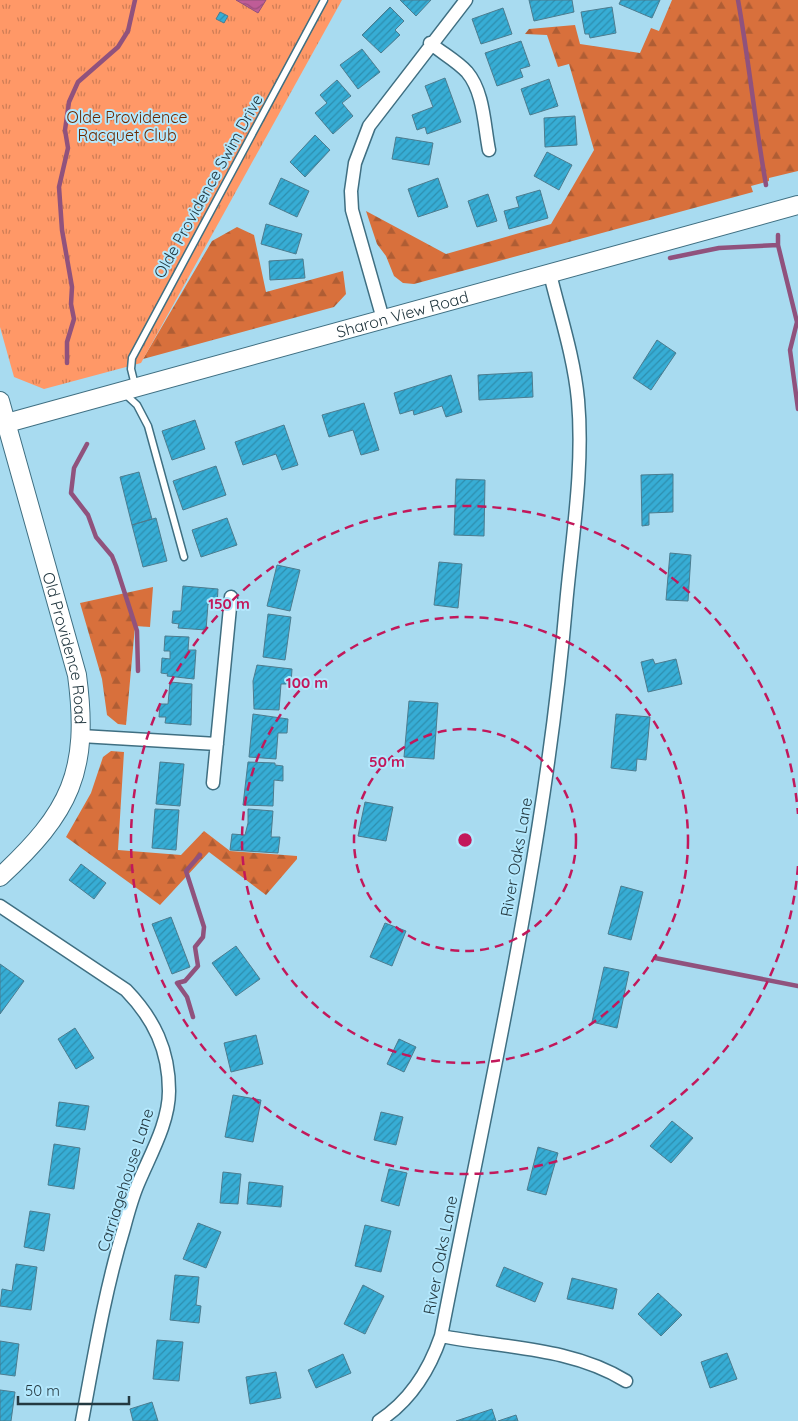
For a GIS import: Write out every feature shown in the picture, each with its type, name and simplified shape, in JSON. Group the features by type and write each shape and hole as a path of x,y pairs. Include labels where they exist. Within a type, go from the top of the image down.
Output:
{"street":[{"path":"383,319 352,210 351,191 359,150 369,126 430,43 466,0"},
{"path":"430,43 454,61 472,79 478,91 489,150"},
{"name":"Sharon View Road","path":"6,433 129,391 798,205"},
{"name":"River Oaks Lane","path":"379,1421 399,1406 416,1387 435,1354 441,1336 547,782 562,658 580,456 579,417 571,355 550,274"},
{"name":"Old Providence Road","path":"0,401 6,433 77,675 82,705 81,736 73,782 53,821 40,839 0,877"},
{"path":"213,783 231,597"},
{"path":"81,736 217,744"},
{"name":"Carriagehouse Lane","path":"0,906 126,990 142,1006 154,1024 167,1060 169,1094 166,1115 137,1187 123,1230 82,1421"},
{"path":"441,1336 571,1358 612,1372 626,1381"}],"lane":[{"name":"Olde Providence Swim Drive","path":"129,391 132,358 324,0"},
{"path":"129,391 148,426 184,557"}],"green space":[{"name":"Olde Providence Racquet Club","path":"0,0 342,0 141,363 44,389 14,377 0,327"},
{"path":"672,0 798,0 798,171 769,178 769,181 751,186 753,192 414,284 403,283 394,276 386,256 377,244 366,211 446,254 551,224 594,150 569,64 558,67 547,35 525,34 529,29 575,25 580,44 640,53 651,28 659,31"},
{"path":"237,227 254,235 266,292 343,271 346,294 334,307 143,359 212,241"},
{"path":"153,587 150,627 135,626 126,725 118,724 107,715 102,679 80,603"},
{"path":"111,751 124,752 118,850 181,855 204,831 230,851 297,856 297,859 266,895 209,852 160,905 66,837 91,793 103,757"}],"water":[{"path":"236,0 266,0 258,13"}],"building":[{"path":"400,0 431,0 416,16"},
{"path":"529,0 572,0 574,12 534,21"},
{"path":"621,0 660,0 652,18 619,4"},
{"path":"390,7 404,21 395,30 400,35 381,53 362,35"},
{"path":"612,7 616,33 590,38 589,34 585,34 581,12"},
{"path":"503,8 512,34 481,44 472,19"},
{"path":"220,12 228,16 224,23 216,19"},
{"path":"521,41 530,66 520,69 523,77 497,86 485,53"},
{"path":"362,49 380,72 358,89 340,65"},
{"path":"445,78 461,122 427,134 425,127 417,130 412,115 433,107 425,86"},
{"path":"549,79 558,106 530,115 521,89"},
{"path":"337,80 351,96 342,103 353,116 333,134 315,113 327,103 320,95"},
{"path":"575,116 577,145 545,147 544,118"},
{"path":"315,135 330,150 305,177 290,162"},
{"path":"396,137 433,143 429,165 392,159"},
{"path":"547,152 572,165 559,190 534,176"},
{"path":"281,178 309,191 297,217 269,204"},
{"path":"438,178 448,207 418,217 408,189"},
{"path":"540,190 548,218 509,229 504,211 519,207 516,197"},
{"path":"488,194 497,221 477,227 468,201"},
{"path":"266,224 302,234 296,254 261,244"},
{"path":"303,259 305,278 270,280 269,261"},
{"path":"657,340 676,353 651,390 633,378"},
{"path":"532,372 533,397 479,400 478,375"},
{"path":"451,375 462,412 446,417 442,406 414,415 413,410 400,414 394,393"},
{"path":"364,403 379,450 361,455 353,430 329,437 322,415"},
{"path":"195,420 205,449 172,460 162,431"},
{"path":"284,425 298,465 282,470 276,454 243,465 235,442"},
{"path":"216,466 226,495 183,510 173,481"},
{"path":"139,472 152,519 132,525 120,477"},
{"path":"673,474 673,512 649,513 649,525 642,526 641,475"},
{"path":"456,479 485,480 484,536 454,535"},
{"path":"156,518 167,561 143,567 132,525"},
{"path":"227,518 237,545 201,557 192,530"},
{"path":"670,553 691,555 688,601 666,600"},
{"path":"439,562 462,564 458,608 434,605"},
{"path":"277,565 300,570 290,611 267,606"},
{"path":"183,586 218,589 217,605 208,604 206,630 178,628 179,624 172,623 173,611 181,611"},
{"path":"268,614 291,617 285,660 263,657"},
{"path":"165,636 189,637 188,650 196,650 194,679 167,676 168,674 161,673 162,658 170,659 170,651 164,651"},
{"path":"653,659 655,664 676,659 682,684 648,692 641,662"},
{"path":"257,665 292,669 291,684 281,684 279,710 254,709 253,681"},
{"path":"170,682 192,684 191,725 165,723 166,717 159,717 160,704 168,704"},
{"path":"409,701 438,703 434,759 404,757"},
{"path":"253,714 288,719 287,733 278,733 276,759 249,757"},
{"path":"616,714 650,717 646,760 637,759 636,771 611,768"},
{"path":"160,762 184,764 180,806 156,804"},
{"path":"248,762 275,763 275,765 283,766 283,781 274,780 273,806 243,805"},
{"path":"365,802 393,807 386,841 358,836"},
{"path":"155,809 179,810 176,850 152,848"},
{"path":"248,809 273,811 271,837 280,837 278,853 230,850 232,834 245,835 248,823"},
{"path":"81,864 106,883 94,899 69,880"},
{"path":"621,886 643,892 631,940 608,934"},
{"path":"171,917 190,967 172,974 152,924"},
{"path":"385,923 406,931 392,966 370,957"},
{"path":"236,946 260,979 236,996 212,963"},
{"path":"0,964 24,981 0,1014"},
{"path":"604,967 629,972 617,1028 592,1022"},
{"path":"75,1028 94,1058 76,1069 58,1039"},
{"path":"256,1035 263,1064 231,1072 224,1043"},
{"path":"399,1039 416,1047 404,1072 387,1064"},
{"path":"233,1095 261,1100 253,1142 225,1137"},
{"path":"59,1102 89,1106 85,1130 56,1126"},
{"path":"381,1112 403,1117 396,1145 374,1140"},
{"path":"672,1121 693,1138 671,1163 650,1146"},
{"path":"54,1144 80,1148 74,1189 48,1185"},
{"path":"538,1147 558,1153 546,1195 527,1190"},
{"path":"389,1169 407,1173 399,1206 381,1201"},
{"path":"223,1172 241,1174 238,1204 220,1203"},
{"path":"249,1182 283,1186 281,1207 247,1204"},
{"path":"30,1211 50,1214 44,1251 24,1247"},
{"path":"198,1223 221,1232 206,1268 183,1259"},
{"path":"365,1225 391,1231 381,1272 355,1266"},
{"path":"16,1264 37,1267 31,1310 0,1306 2,1289 12,1291"},
{"path":"504,1267 543,1283 535,1302 496,1286"},
{"path":"175,1275 199,1277 196,1305 201,1306 199,1323 170,1320"},
{"path":"572,1278 617,1289 613,1309 567,1299"},
{"path":"363,1285 384,1296 365,1334 344,1324"},
{"path":"658,1293 682,1315 661,1336 638,1314"},
{"path":"157,1340 183,1342 179,1381 153,1379"},
{"path":"0,1341 19,1344 15,1376 0,1374"},
{"path":"727,1353 737,1379 710,1388 701,1362"},
{"path":"343,1354 351,1373 316,1388 308,1370"},
{"path":"276,1372 281,1398 250,1404 246,1377"},
{"path":"0,1390 15,1392 11,1421 0,1421"},
{"path":"152,1402 158,1421 133,1421 130,1409"},
{"path":"492,1409 496,1421 456,1421"},
{"path":"516,1415 518,1421 498,1421"}],"waterway":[{"path":"67,363 67,342 74,319 71,304 72,287 62,230 59,187 68,148 65,130 69,102 78,82 118,47 128,31 135,0"},
{"path":"738,0 766,185"},
{"path":"778,235 778,245 797,322 790,350 798,409"},
{"path":"670,258 719,248 778,245"},
{"path":"87,444 74,468 71,493 88,515 96,537 112,556 116,566 137,631 138,671"},
{"path":"193,1017 187,997 177,983 185,981 198,966 195,947 203,937 204,927 186,871 200,855"},
{"path":"655,958 798,986"}]}
